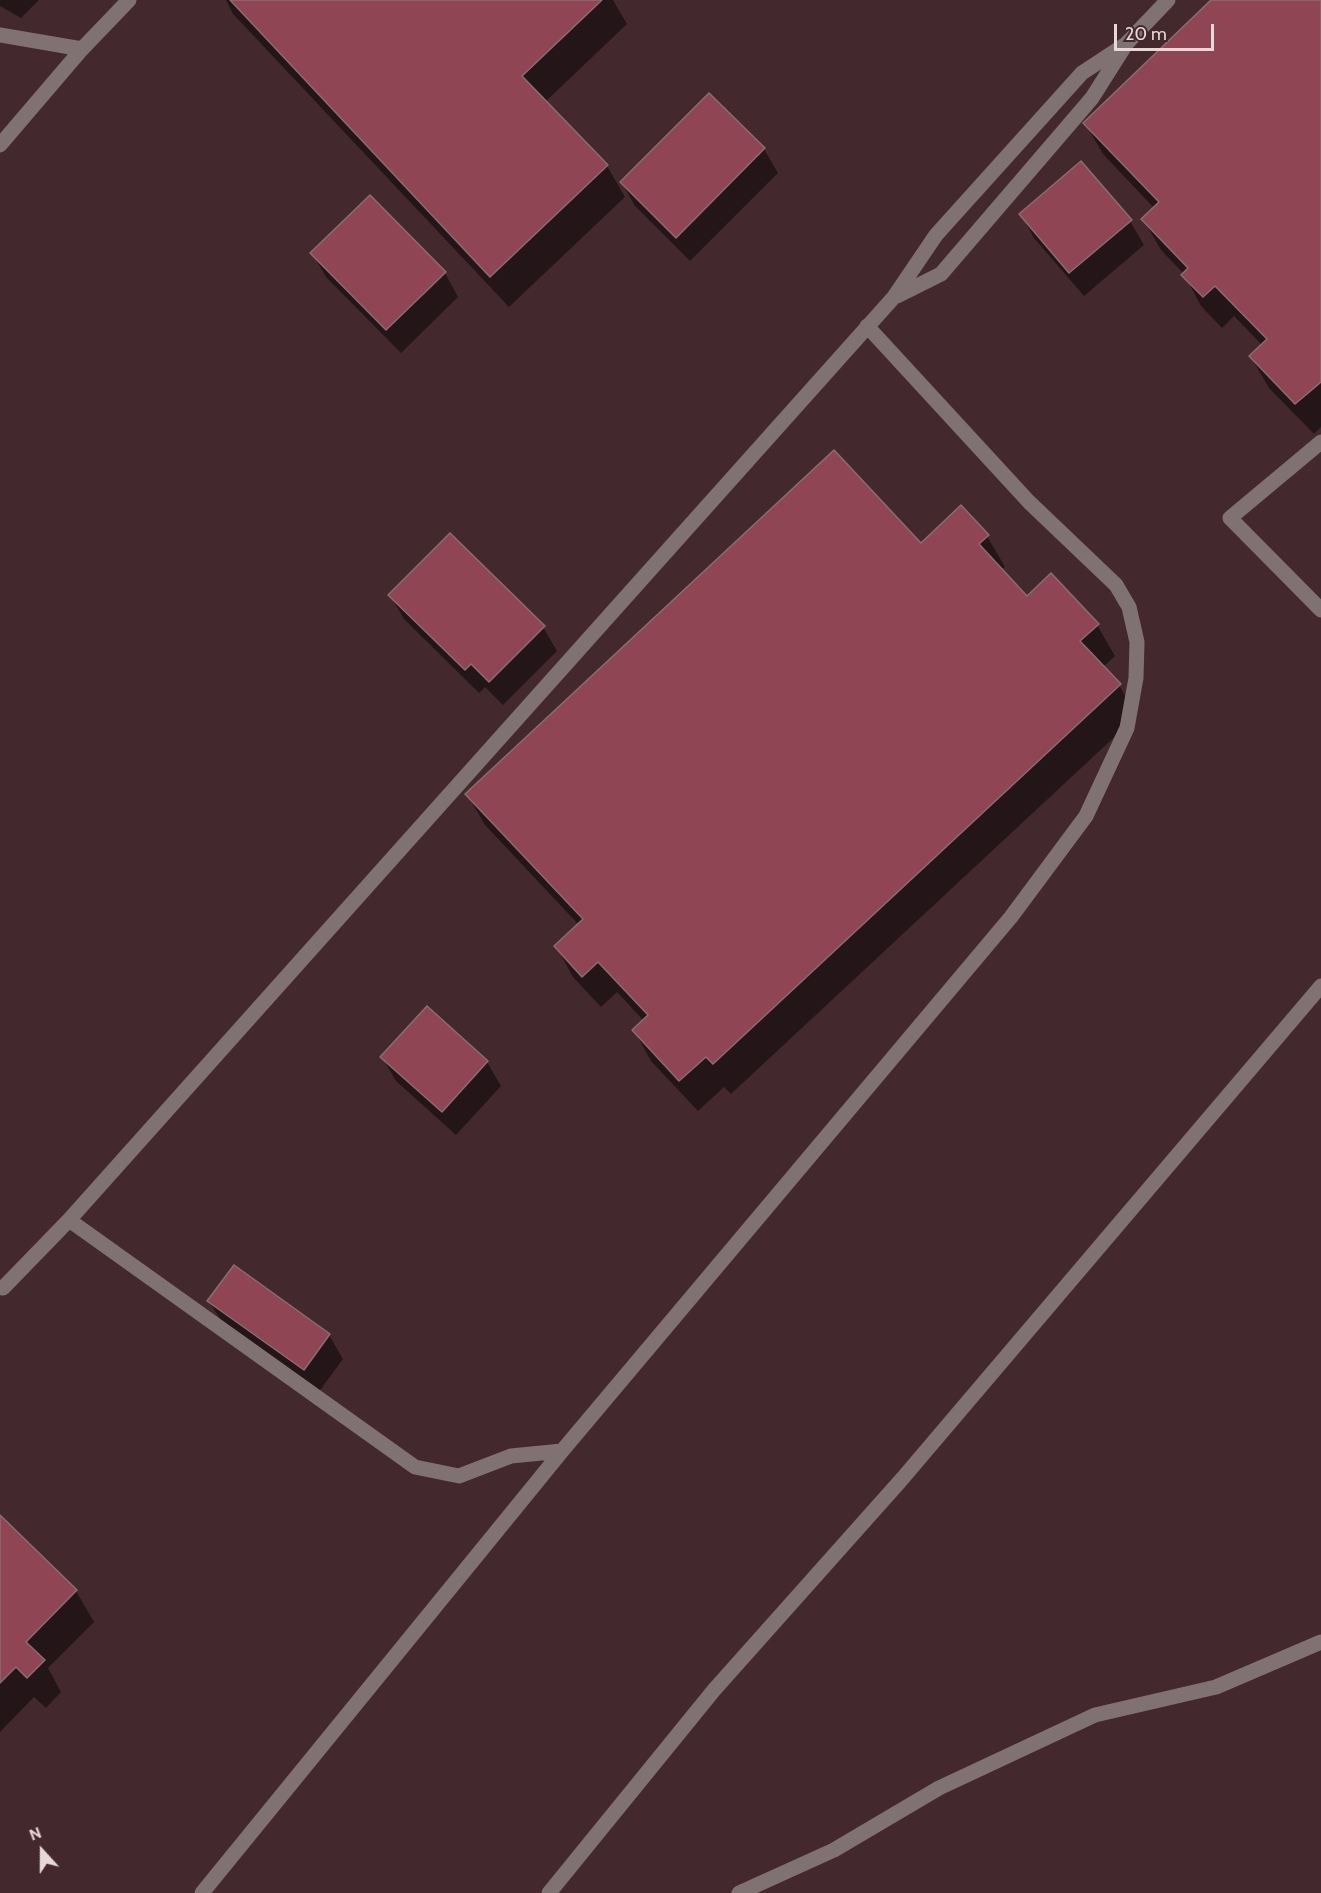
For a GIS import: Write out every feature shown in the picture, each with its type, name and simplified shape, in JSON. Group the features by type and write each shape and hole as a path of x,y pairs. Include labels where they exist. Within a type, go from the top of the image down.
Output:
{"street":[{"path":"0,146 82,49 129,0"},
{"path":"894,297 941,274 1092,98 1126,44 1168,0"},
{"path":"0,35 82,49"},
{"path":"1,1289 69,1220 894,297 936,235 1082,73 1126,44"},
{"path":"202,1893 562,1451 1011,917 1086,816 1127,728 1136,678 1137,642 1129,608 1116,585 1029,502 867,326"},
{"path":"1321,442 1230,518 1321,610"},
{"path":"555,1892 714,1690 902,1479 1321,986"},
{"path":"69,1220 415,1467 459,1476 512,1456 562,1451"},
{"path":"739,1893 834,1850 939,1788 1095,1715 1216,1687 1321,1642"}],"building":[{"path":"230,0 602,0 522,76 608,165 490,277"},
{"path":"1211,0 1321,0 1321,382 1295,404 1249,356 1267,339 1215,286 1203,297 1181,275 1188,268 1141,219 1159,202 1083,123"},
{"path":"709,93 765,148 676,238 620,182"},
{"path":"1081,161 1132,220 1069,273 1019,214"},
{"path":"370,195 446,272 386,330 310,253"},
{"path":"834,450 921,543 961,505 989,535 979,544 1027,596 1051,573 1099,624 1080,641 1121,684 713,1064 706,1057 679,1081 632,1030 648,1015 598,962 582,977 554,946 583,919 465,794"},
{"path":"450,533 545,626 489,682 471,664 465,670 388,595"},
{"path":"427,1006 488,1061 442,1112 380,1057"},
{"path":"234,1265 330,1334 304,1370 207,1301"},
{"path":"0,1515 77,1590 26,1642 45,1660 27,1678 16,1667 0,1683"}]}
